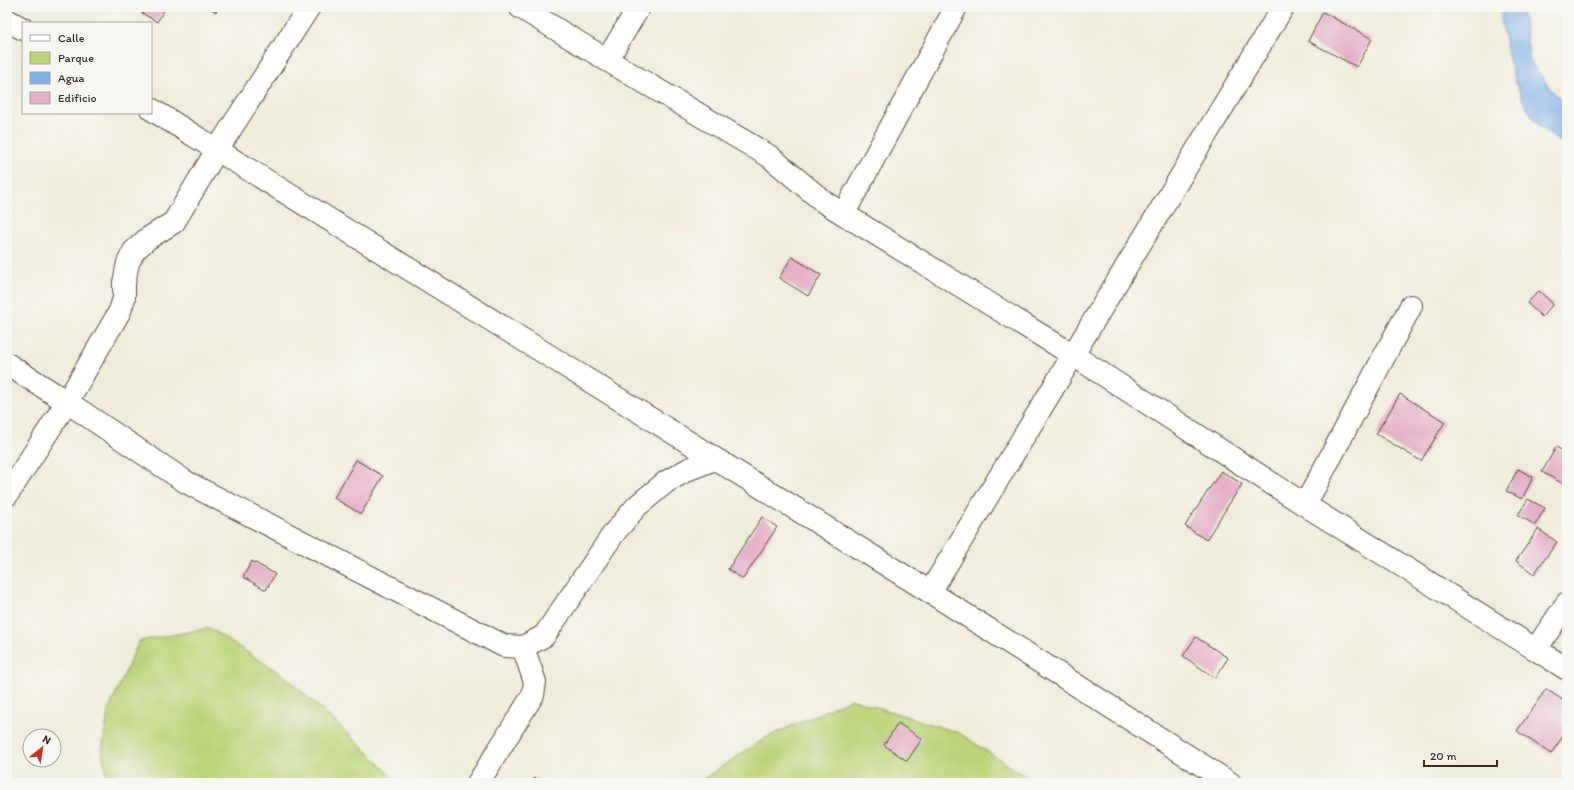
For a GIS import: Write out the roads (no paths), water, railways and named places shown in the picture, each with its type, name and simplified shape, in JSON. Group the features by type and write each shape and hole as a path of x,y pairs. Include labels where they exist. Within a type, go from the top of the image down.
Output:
{"street":[{"path":"7,495 67,402 120,311 124,298 124,283 128,263 134,251 147,239 174,222 217,150 309,7"},
{"path":"520,7 769,156 784,167 815,196 1073,355 1305,505 1567,669"},
{"path":"607,60 639,7"},
{"path":"844,213 956,7"},
{"path":"930,592 1283,7"},
{"path":"7,20 22,29"},
{"path":"152,110 930,592 1230,783"},
{"path":"1305,505 1411,306"},
{"path":"7,364 67,402 186,482 504,646 523,647 544,636 614,534 637,506 666,482 689,469 715,458"},
{"path":"1536,650 1567,603"},
{"path":"478,783 533,695 535,682 523,647"}],"water":[{"path":"1499,7 1522,7 1530,61 1553,92 1567,104 1567,145 1550,135 1536,121 1525,105 1511,66"}]}
